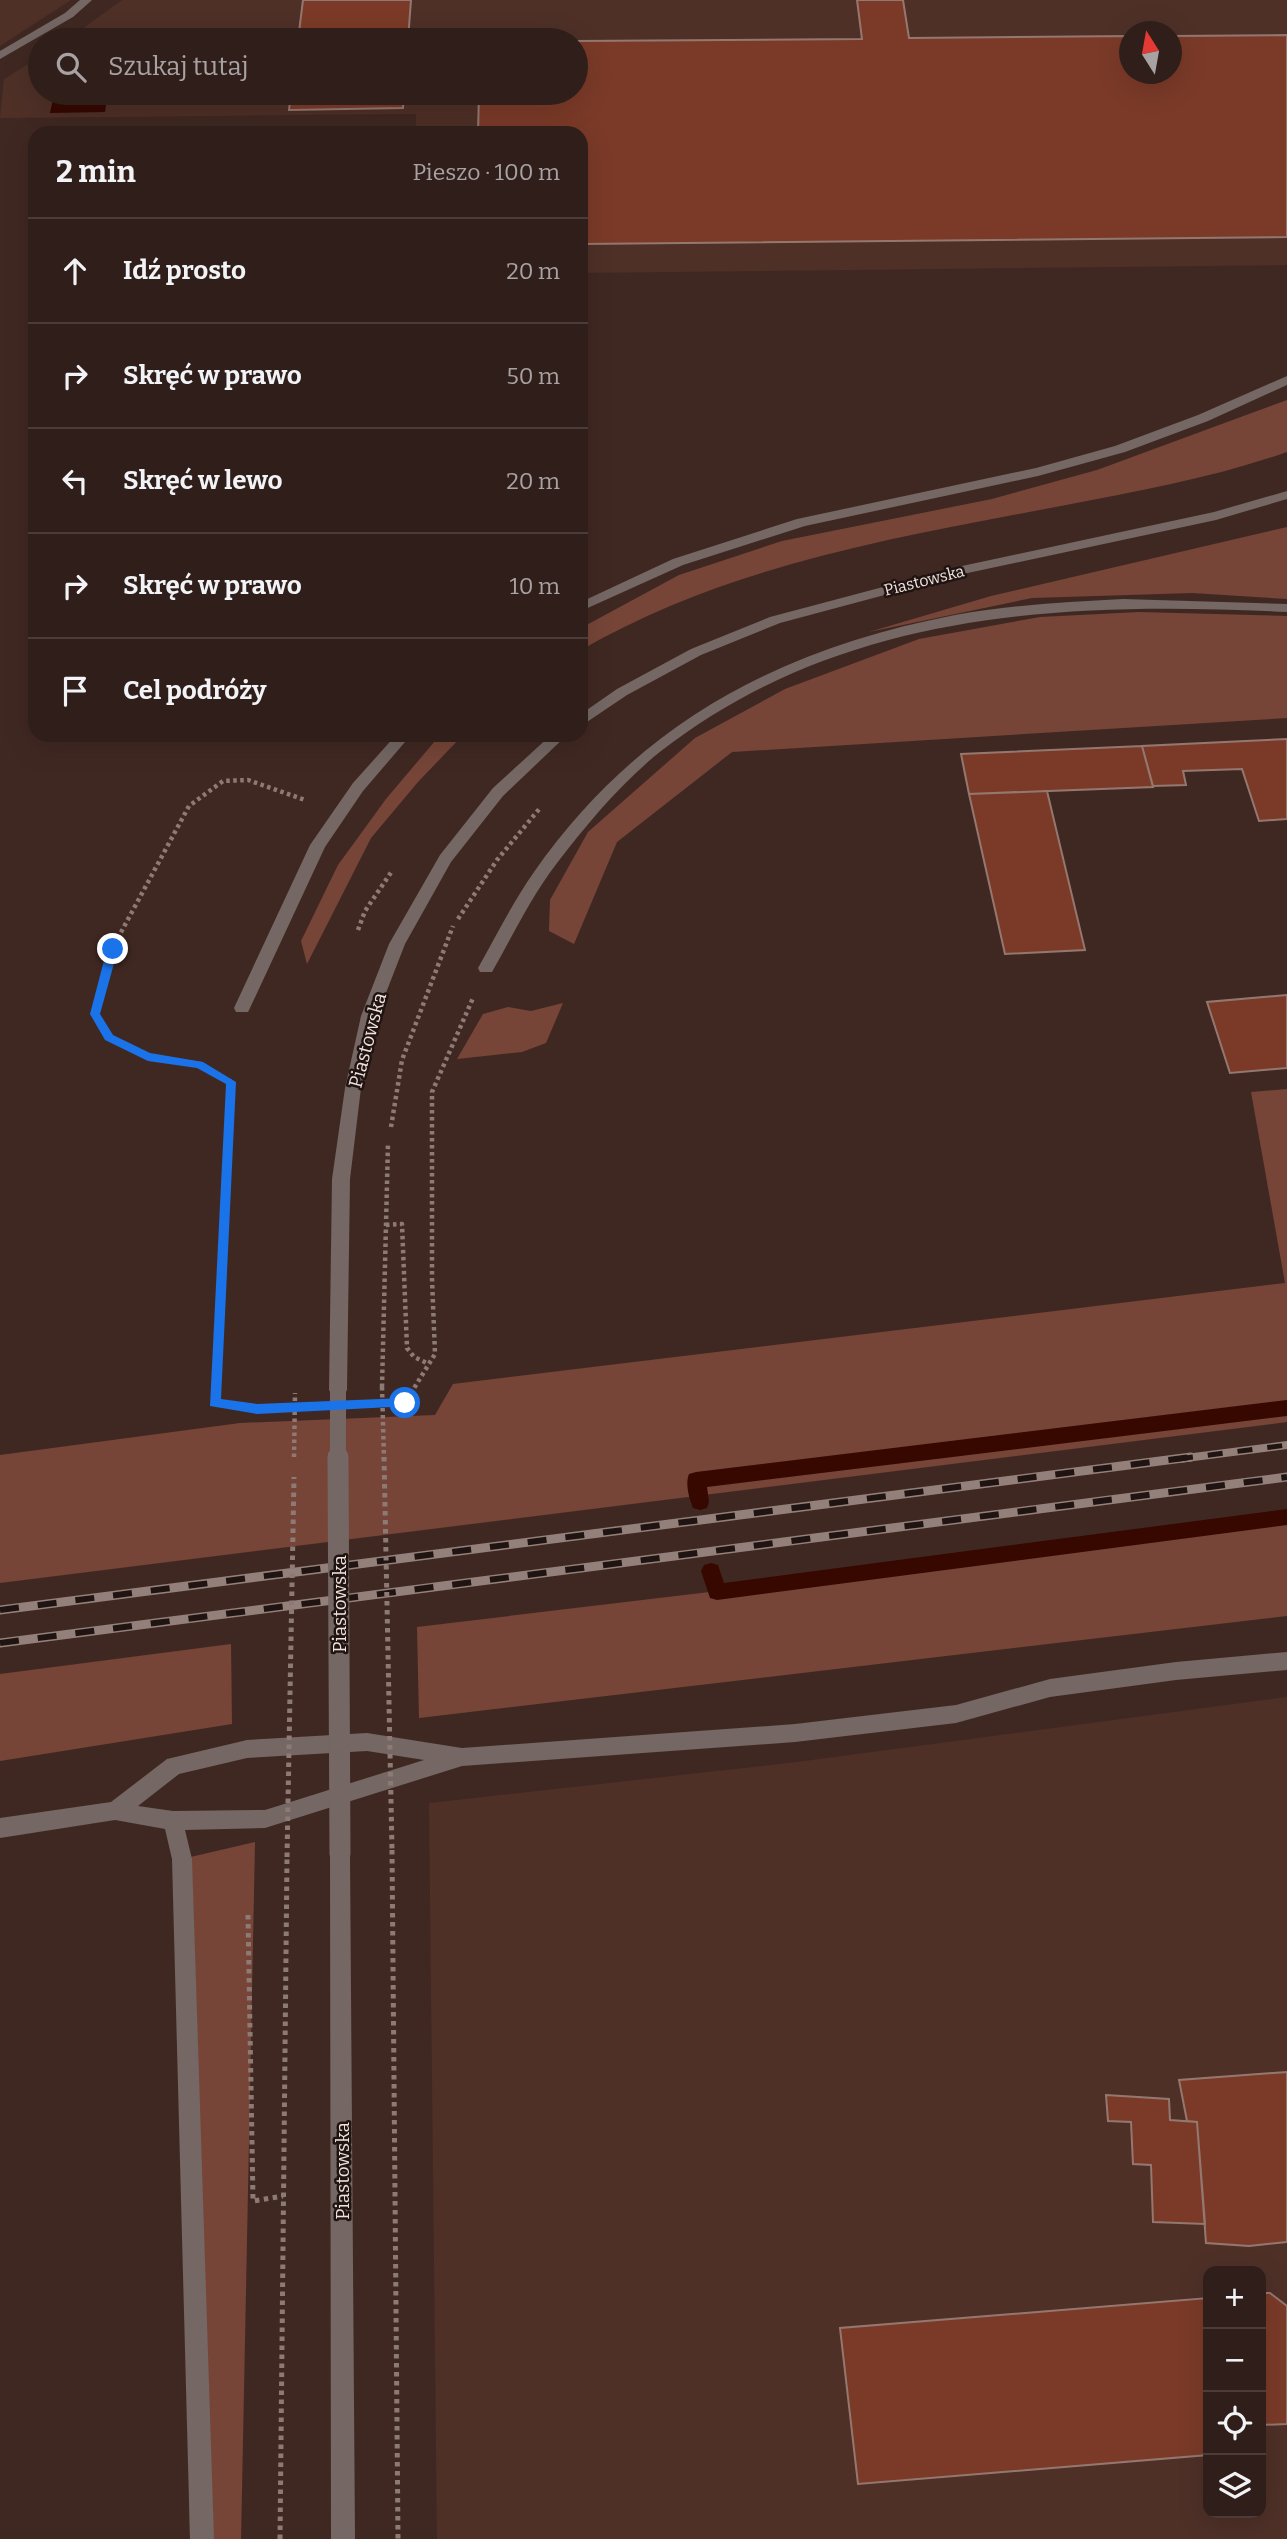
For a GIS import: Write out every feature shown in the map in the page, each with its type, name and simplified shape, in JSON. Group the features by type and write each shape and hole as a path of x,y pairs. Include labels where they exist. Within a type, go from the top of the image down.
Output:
{"street":[{"path":"47,28 88,0"},
{"path":"0,55 28,39"},
{"path":"588,604 678,562 802,522 1038,472 1120,449 1203,418 1287,380"},
{"name":"Piastowska","path":"588,716 622,692 696,652 775,620 962,570 1216,516 1287,495"},
{"path":"486,968 539,876 598,806 656,748 739,692 835,650 957,618 1089,605 1235,604 1287,608"},
{"path":"242,1008 318,845 358,787 398,742"},
{"name":"Piastowska","path":"343,2539 338,1390 341,1179 354,1088 369,1016 397,944 445,859 498,792 552,742"},
{"path":"115,1811 174,1766 247,1749 367,1742 463,1757 795,1733 956,1714 1050,1688 1176,1671 1287,1661"},
{"path":"0,1828 115,1811 173,1821 265,1819 463,1757"},
{"path":"173,1821 182,1859 202,2539"}],"path":[{"path":"311,1407 257,1409 215,1403 231,1082 200,1064 148,1057 109,1038 95,1014 113,949 190,806 223,781 248,780 340,813"},
{"path":"398,2539 392,1850 382,1387 388,1140 402,1060 454,925 497,860 546,801"},
{"path":"365,1405 405,1403 435,1354 432,1279 432,1093 486,968"},
{"path":"386,1224 402,1224 407,1348 414,1357 429,1364"},
{"path":"294,1461 295,1392"},
{"path":"279,2539 293,1475"},
{"path":"248,1916 253,2201 283,2196"}],"shaded area":[{"path":"0,0 71,0 0,46"},
{"path":"122,0 1287,0 1287,265 588,273 588,126 416,126 416,114 0,118 4,79 28,64 28,105 588,105 588,28 84,28"},
{"path":"52,105 106,105 105,112 50,113"},
{"path":"1287,400 1287,452 1178,483 941,529 817,557 696,596 638,620 588,646 588,624 679,575 782,541 992,499 1097,470"},
{"path":"1287,527 1287,599 1192,593 1032,598 869,632 991,596"},
{"path":"1139,612 1287,616 1287,718 732,752 617,842 574,944 549,931 550,900 588,832 695,738 785,689 919,639 1040,617"},
{"path":"434,742 456,742 371,838 307,964 301,941 338,865 386,799"},
{"path":"563,1003 546,1043 522,1052 457,1059 483,1014 508,1007 531,1011"},
{"path":"1287,1089 1287,1422 0,1583 0,1455 240,1423 435,1415 453,1384 1285,1283 1251,1092"},
{"path":"1287,1523 1287,1616 419,1718 417,1627"},
{"path":"231,1644 232,1724 0,1761 0,1674"},
{"path":"1287,1697 1287,2539 437,2539 429,1803 789,1763"},
{"path":"255,1842 241,2539 190,2539 182,1859"}],"building":[{"path":"303,0 411,0 409,28 300,28"},
{"path":"857,0 903,0 909,38 1119,36 1119,84 1182,84 1182,36 1287,35 1287,237 588,244 588,126 478,126 479,105 588,105 588,41 862,39"},
{"path":"290,105 403,105 403,108 289,110"},
{"path":"1287,739 1287,819 1259,821 1242,769 1183,771 1186,785 1153,786 1142,746"},
{"path":"1142,746 1153,787 969,794 961,754"},
{"path":"1047,791 1085,950 1005,954 969,794"},
{"path":"1287,995 1287,1068 1230,1073 1207,1002"},
{"path":"1287,2072 1287,2242 1249,2246 1206,2243 1197,2122 1187,2121 1179,2080"},
{"path":"1106,2095 1169,2099 1170,2120 1197,2122 1205,2224 1153,2222 1151,2165 1133,2164 1131,2122 1108,2121"},
{"path":"1266,2293 1270,2293 1287,2306 1287,2424 1266,2425"},
{"path":"1203,2298 1203,2455 858,2484 840,2328"}],"waterway":[{"path":"700,1502 696,1480 1287,1408"},
{"path":"711,1571 717,1592 1287,1517"}],"railway":[{"path":"1178,1459 1287,1445"},
{"path":"0,1610 1191,1457"},
{"path":"0,1643 1287,1477"}],"route":[{"path":"113,949 95,1014 109,1038 148,1057 200,1064 231,1082 215,1403 257,1409 405,1403"}]}
